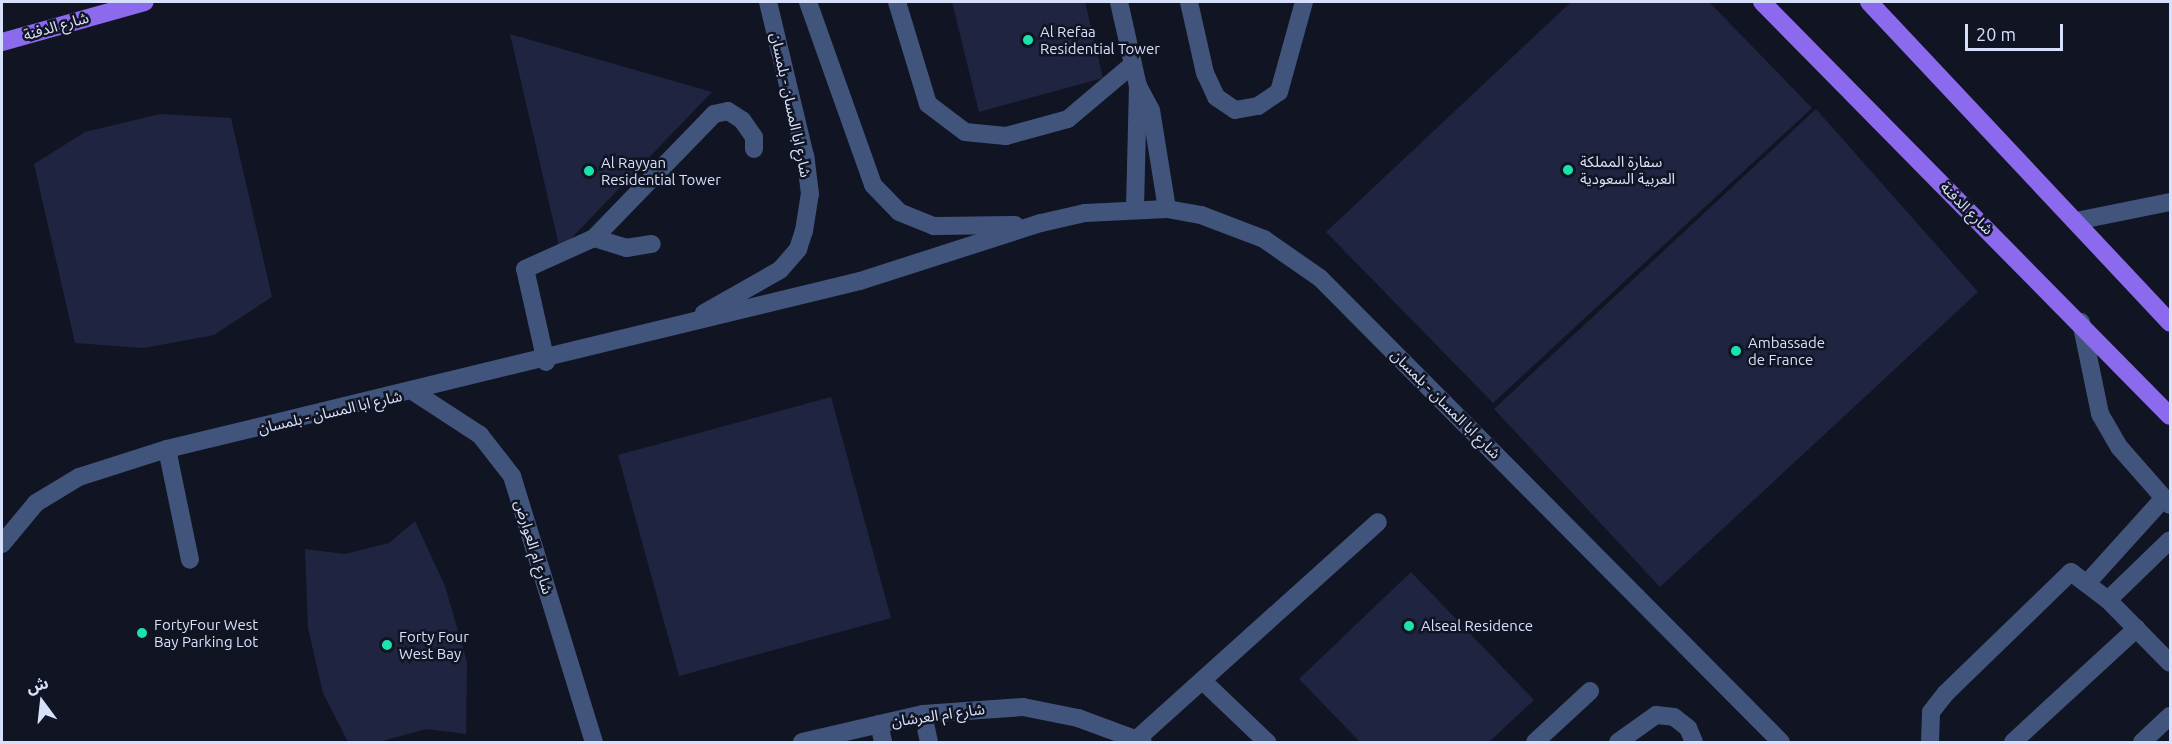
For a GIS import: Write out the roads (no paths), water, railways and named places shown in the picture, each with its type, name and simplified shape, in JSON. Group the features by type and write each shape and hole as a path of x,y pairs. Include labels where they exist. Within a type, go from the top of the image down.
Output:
{"main road":[{"name":"شارع الدفنة","path":"2,42 145,2"},
{"name":"شارع الدفنة","path":"1762,2 2081,322 2170,416"},
{"path":"1869,2 2170,323"}],"street":[{"name":"شارع ابا المسان - بلمسان","path":"684,324 780,270 798,249 804,231 810,194 805,156 768,2"},
{"name":"شارع ابا المسان - بلمسان","path":"808,2 873,185 899,212 934,226 1041,223 1135,208 1167,209 1201,215 1264,239 1320,278 1781,742"},
{"path":"897,2 928,104 965,132 1006,136 1068,119 1133,64"},
{"path":"1119,2 1138,86 1135,208"},
{"path":"1189,2 1205,73 1216,97 1235,110 1258,106 1279,92 1304,2"},
{"path":"1138,86 1151,110 1167,209"},
{"path":"546,362 525,269 594,238 714,114 728,111 742,120 754,137 754,149"},
{"path":"2076,221 2170,202"},
{"name":"شارع ابا المسان - بلمسان","path":"2,544 36,503 79,477 167,449 546,362 684,324 860,281 1041,223"},
{"path":"594,238 626,248 652,244"},
{"path":"2081,322 2100,414 2167,501 2088,582"},
{"name":"شارع ام العوارض","path":"414,392 480,435 512,476 594,742"},
{"path":"167,449 190,560"},
{"path":"1140,741 1378,522"},
{"path":"2108,600 2170,540"},
{"path":"1930,742 1931,712 1946,693 2067,574 2074,572 2088,582 2170,663"},
{"path":"2013,742 2137,628"},
{"path":"1205,683 1266,742"},
{"path":"1535,742 1590,692"},
{"name":"شارع ام العرشان","path":"802,742 923,714 1023,707 1140,741"},
{"path":"923,714 929,742"},
{"path":"1618,742 1656,715 1674,717 1688,728 1694,742"},
{"path":"2142,742 2170,716"},
{"path":"879,724 883,742"}],"place":[{"name":"Al Refaa Residential Tower","path":"1028,40"},
{"name":"سفارة المملكة العربية السعودية","path":"1568,170"},
{"name":"Al Rayyan Residential Tower","path":"589,171"},
{"name":"Ambassade de France","path":"1736,351"},
{"name":"Alseal Residence","path":"1409,626"},
{"name":"FortyFour West Bay Parking Lot","path":"142,633"},
{"name":"Forty Four West Bay","path":"387,645"}]}
